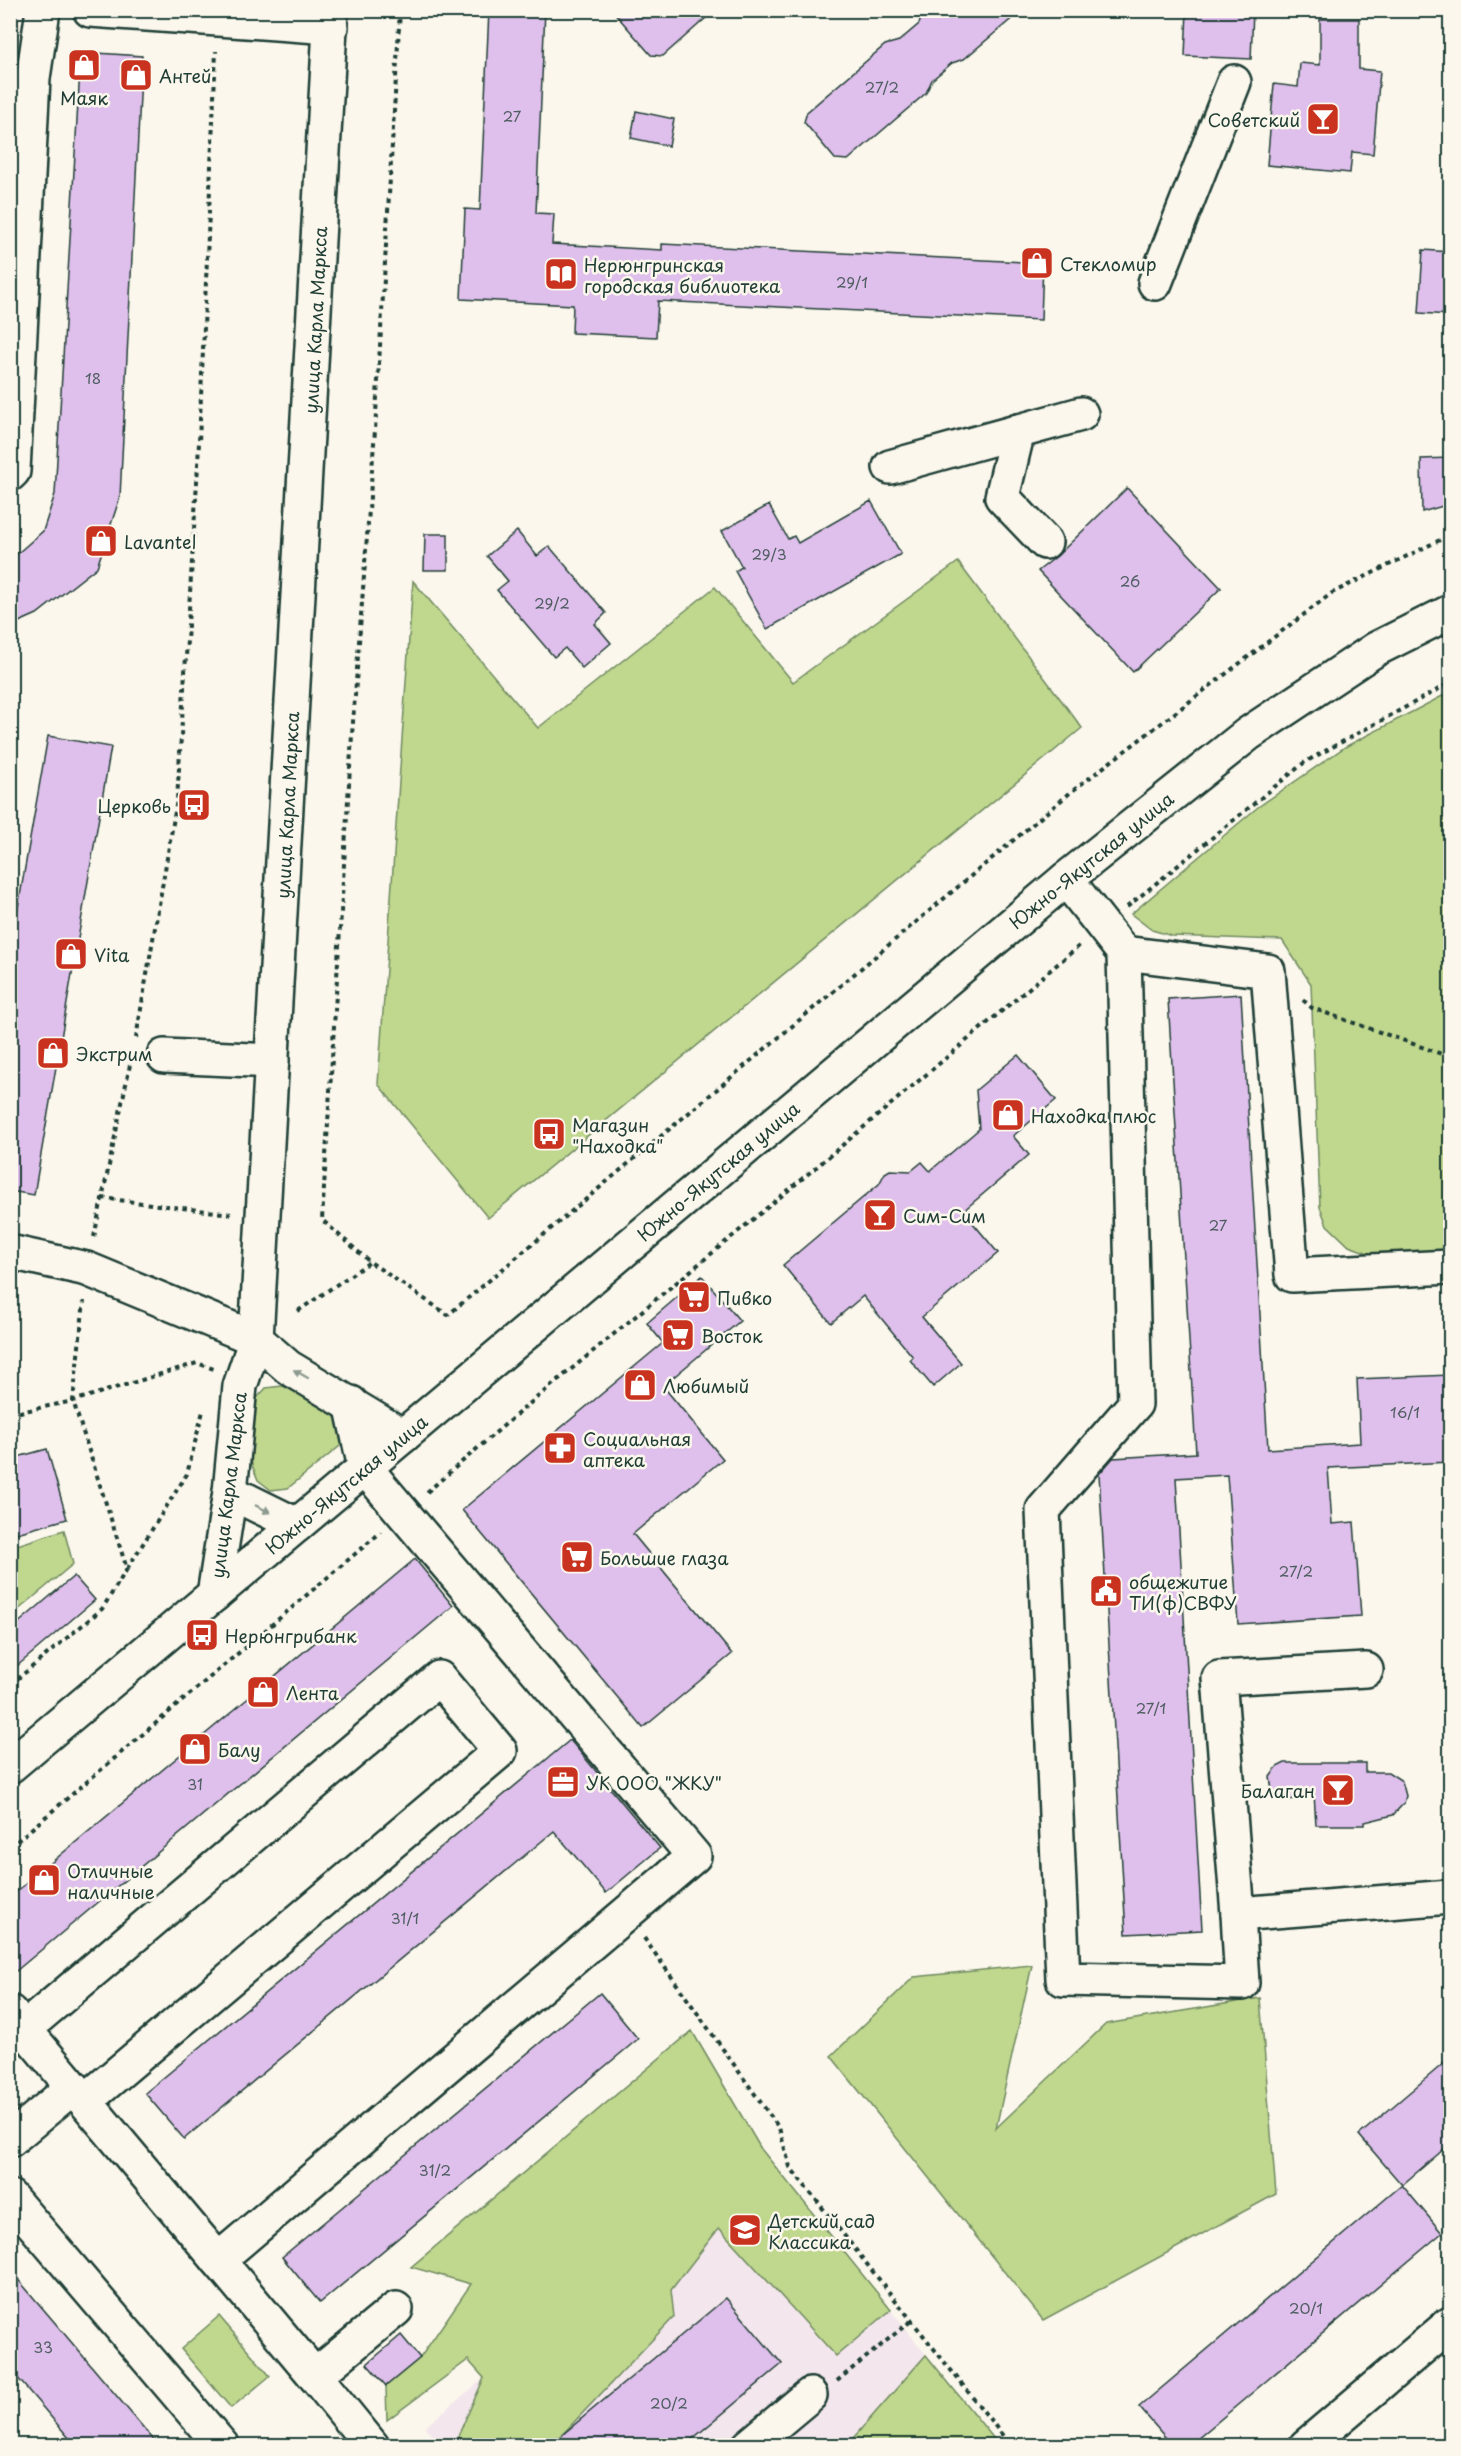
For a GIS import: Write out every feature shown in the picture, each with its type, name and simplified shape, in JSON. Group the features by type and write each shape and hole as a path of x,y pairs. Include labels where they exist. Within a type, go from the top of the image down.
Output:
{"street":[{"path":"10,474 13,471 33,78 43,10"},
{"path":"90,10 218,19 331,19"},
{"name":"улица Карла Маркса","path":"213,1595 230,1492 240,1386 256,1339 331,19"},
{"path":"1155,283 1234,82"},
{"path":"890,466 1081,414"},
{"path":"1018,432 1002,497 1045,542"},
{"name":"Южно-Якутская улица","path":"10,1766 1066,879 1248,734 1376,649 1450,612"},
{"path":"1066,879 1124,953 1135,1404 1043,1510 1063,1979 1242,1983 1219,1678 1366,1670"},
{"path":"1124,953 1268,971 1292,1275 1450,1267"},
{"path":"149,1052 272,1061"},
{"path":"10,1252 87,1269 256,1339 288,1367 403,1436"},
{"path":"218,2260 694,1856 365,1468 351,1403"},
{"path":"230,1492 297,1525"},
{"path":"10,2140 79,2094 500,1751 439,1678 17,2020 79,2094 218,2260 315,2376 372,2445"},
{"path":"1238,1914 1450,1896"},
{"path":"10,2197 222,2445"},
{"path":"315,2376 396,2309"},
{"path":"1306,2445 1450,2324"},
{"path":"750,2445 810,2395"}],"path":[{"path":"400,10 375,430 352,735 322,1220 370,1262 448,1315 1071,792 1332,592 1450,535"},
{"path":"149,1052 177,800 198,465 218,19"},
{"path":"10,1847 523,1409 1103,926 1305,762 1450,683"},
{"path":"1268,971 1312,1008 1450,1057"},
{"path":"127,1569 73,1401 87,1269 132,1059"},
{"path":"102,1198 231,1214"},
{"path":"298,1311 370,1262"},
{"path":"10,1414 73,1401 197,1363 214,1369 212,1379"},
{"path":"10,1685 102,1609 187,1474 206,1400"},
{"path":"626,1913 779,2128 790,2167 1011,2445"},
{"path":"810,2395 828,2389 912,2320"}],"shaded area":[{"name":"Детский сад Классика","path":"761,2149 999,2445 440,2446 425,2427"}],"green space":[{"path":"958,562 1082,728 488,1218 378,1084 413,581 538,728 715,587 793,682"},
{"path":"1450,692 1450,1251 1371,1254 1349,1246 1327,1225 1320,1207 1311,984 1282,940 1172,936 1152,930 1131,914 1258,807 1345,747"},
{"path":"282,1386 312,1398 327,1407 344,1434 340,1446 288,1488 271,1490 258,1480 252,1465 249,1443 256,1399 266,1388"},
{"path":"64,1530 73,1564 11,1616 11,1547"},
{"path":"1032,1965 996,2128 1106,2024 1260,1998 1276,2194 1043,2320 831,2056 914,1977"},
{"path":"692,2031 761,2149 891,2310 836,2356 719,2228 671,2290 674,2317 557,2440 562,2445 454,2445 484,2378 468,2360 387,2420 386,2386 420,2358 471,2284 411,2267"},
{"path":"219,2316 270,2376 231,2408 181,2349"},
{"path":"926,2355 999,2445 847,2445"}],"building":[{"path":"489,10 545,10 536,213 554,214 552,244 662,250 662,244 1043,263 1041,320 658,301 656,337 572,333 573,305 461,299 465,209 480,210"},
{"path":"612,10 715,10 663,56 651,55"},
{"path":"924,10 1022,10 964,59 952,63 932,80 926,93 848,160 835,159 804,122 807,112 885,45 899,41 919,24"},
{"path":"1187,10 1253,10 1251,59 1185,56"},
{"name":"Советский","path":"1320,19 1359,19 1359,69 1380,71 1373,154 1352,152 1350,173 1267,165 1274,84 1298,87 1300,63 1320,65"},
{"path":"81,52 142,56 120,497 97,567 37,614 10,626 10,560 43,531 55,494"},
{"path":"636,111 674,119 669,146 631,138"},
{"path":"1423,250 1450,252 1450,315 1419,313"},
{"path":"1450,458 1450,504 1422,512 1421,459"},
{"path":"1127,488 1221,588 1133,672 1038,571 1057,556"},
{"path":"871,501 901,554 767,629 735,571 742,567 722,531 769,505 788,539 794,536 798,543"},
{"path":"517,531 537,556 549,546 606,613 595,624 611,643 582,668 565,648 554,657 497,590 508,581 487,556"},
{"path":"425,534 448,534 448,570 424,570"},
{"path":"48,736 111,747 34,1195 10,1191 10,953"},
{"path":"1241,994 1268,1449 1360,1443 1357,1379 1450,1375 1450,1462 1328,1468 1332,1524 1354,1522 1361,1616 1238,1624 1227,1475 1176,1478 1202,1930 1126,1934 1099,1474 1113,1458 1196,1453 1168,999"},
{"path":"1018,1055 1056,1100 1013,1136 1029,1155 963,1211 998,1253 922,1317 961,1363 933,1387 910,1360 913,1357 863,1296 831,1323 783,1265 879,1184 885,1173 890,1170 911,1171 922,1162 930,1171 979,1129 976,1090"},
{"name":"Большие глаза","path":"702,1276 740,1321 663,1386 723,1459 633,1534 732,1654 643,1728 462,1510 663,1343 647,1323"},
{"path":"47,1449 67,1519 10,1535 10,1459"},
{"path":"415,1559 453,1606 10,1976 10,1897"},
{"path":"74,1576 95,1600 10,1672 10,1630"},
{"path":"570,1740 660,1848 606,1893 554,1831 184,2139 145,2093"},
{"path":"1285,1763 1365,1763 1365,1772 1388,1772 1402,1781 1406,1796 1404,1803 1393,1815 1365,1822 1365,1825 1316,1825 1314,1794 1289,1800 1277,1796 1272,1790 1270,1777 1277,1767"},
{"path":"600,1993 638,2039 320,2303 282,2257"},
{"path":"1450,2058 1450,2144 1402,2185 1359,2135"},
{"path":"1402,2185 1442,2233 1190,2445 1172,2445 1139,2407"},
{"path":"10,2270 158,2445 75,2445 10,2369"},
{"path":"726,2298 782,2364 685,2445 550,2445"},
{"path":"401,2335 420,2358 386,2386 367,2364"}],"place":[{"name":"Маяк","path":"84,65"},
{"name":"Антей","path":"136,75"},
{"name":"Советский","path":"1323,119"},
{"name":"Стекломир","path":"1037,263"},
{"name":"Нерюнгринская городская библиотека","path":"561,274"},
{"name":"Lavantel","path":"101,541"},
{"name":"Церковь","path":"194,805"},
{"name":"Vita","path":"71,954"},
{"name":"Экстрим","path":"53,1053"},
{"name":"Находка плюс","path":"1008,1115"},
{"name":"Магазин \"Находка\"","path":"549,1134"},
{"name":"Сим-Сим","path":"880,1215"},
{"name":"Пивко","path":"694,1297"},
{"name":"Восток","path":"678,1335"},
{"name":"Любимый","path":"640,1385"},
{"name":"Социальная аптека","path":"560,1448"},
{"name":"Большие глаза","path":"577,1557"},
{"name":"общежитие ТИ(ф)СВФУ","path":"1106,1591"},
{"name":"Нерюнгрибанк","path":"202,1635"},
{"name":"Лента","path":"263,1692"},
{"name":"Балу","path":"195,1749"},
{"name":"УК ООО \"ЖКУ\"","path":"563,1782"},
{"name":"Балаган","path":"1338,1790"},
{"name":"Отличные наличные","path":"44,1880"},
{"name":"Детский сад Классика","path":"745,2230"}]}
